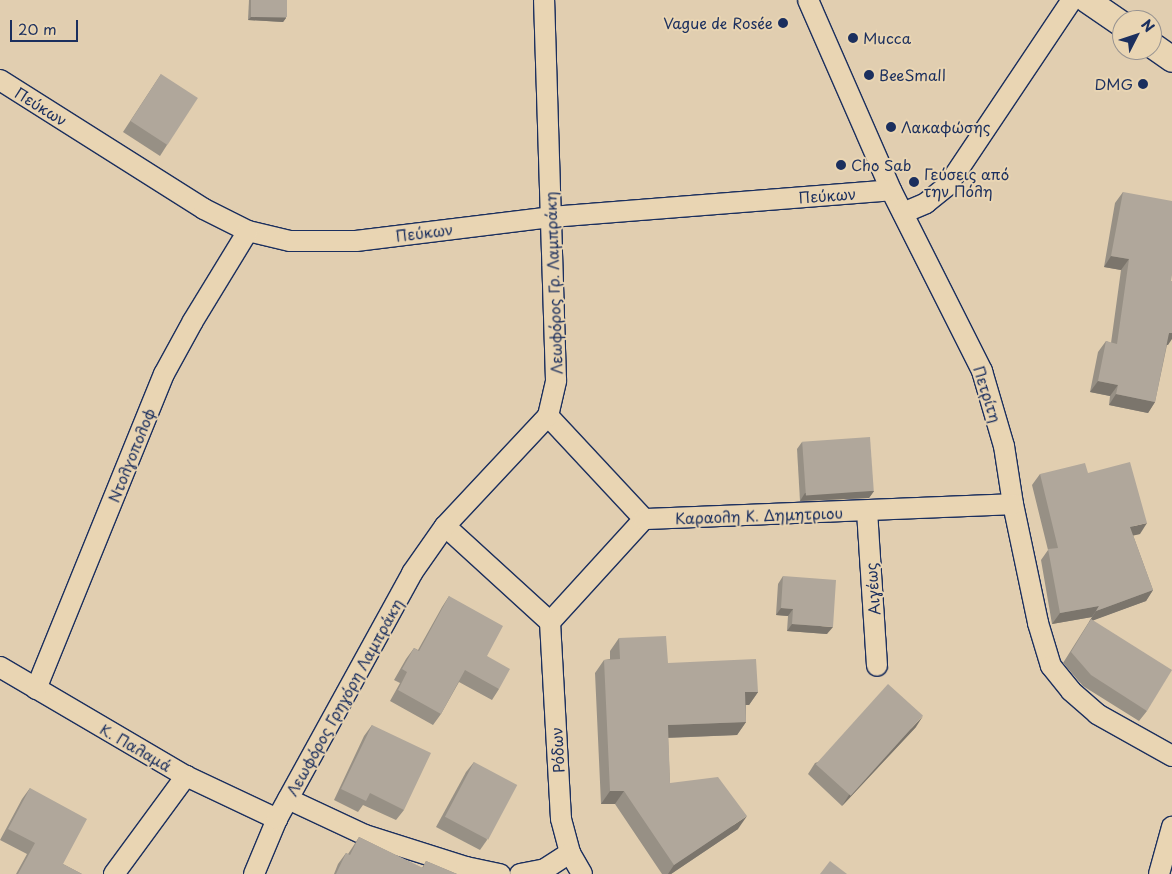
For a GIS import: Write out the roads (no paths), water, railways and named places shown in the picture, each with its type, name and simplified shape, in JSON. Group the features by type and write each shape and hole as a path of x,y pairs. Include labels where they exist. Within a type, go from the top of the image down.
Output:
{"street":[{"name":"Λεωφόρος Γρ. Λαμπράκη","path":"544,0 556,380 548,416"},
{"name":"Πετρίτη","path":"808,0 891,190 982,371 1004,446 1013,504 1038,623 1051,666 1071,692 1097,714 1172,756"},
{"path":"903,214 926,203 948,185 1072,0"},
{"path":"1087,0 1112,17"},
{"name":"Πεύκων","path":"0,80 204,209 248,231 290,241 356,240 551,217 891,190"},
{"name":"Ντολγοπολοφ","path":"36,689 164,374 193,321 248,231"},
{"path":"548,416 644,519 550,622 445,526 548,416"},
{"name":"Καραολη Κ. Δημητριου","path":"644,519 1013,504"},
{"name":"Αιγέως","path":"867,511 877,666"},
{"name":"Λεωφόρος Γρηγόρη Λαμπράκη","path":"254,874 288,799 412,573 445,526"},
{"name":"Ρόδων","path":"550,622 562,819 570,853 582,874"},
{"name":"Κ. Παλαμά","path":"0,667 186,776 278,819"},
{"path":"114,874 186,776"},
{"path":"288,799 365,834 466,867 500,874"},
{"path":"1159,874 1172,828"},
{"path":"520,874 545,868 570,853"}],"place":[{"name":"Vague de Rosée","path":"783,23"},
{"name":"Mucca","path":"853,38"},
{"name":"BeeSmall","path":"869,75"},
{"name":"DMG","path":"1143,84"},
{"name":"Λακαφώσης","path":"891,127"},
{"name":"Cho Sab","path":"841,165"},
{"name":"Γεύσεις από την Πόλη","path":"914,182"}]}
